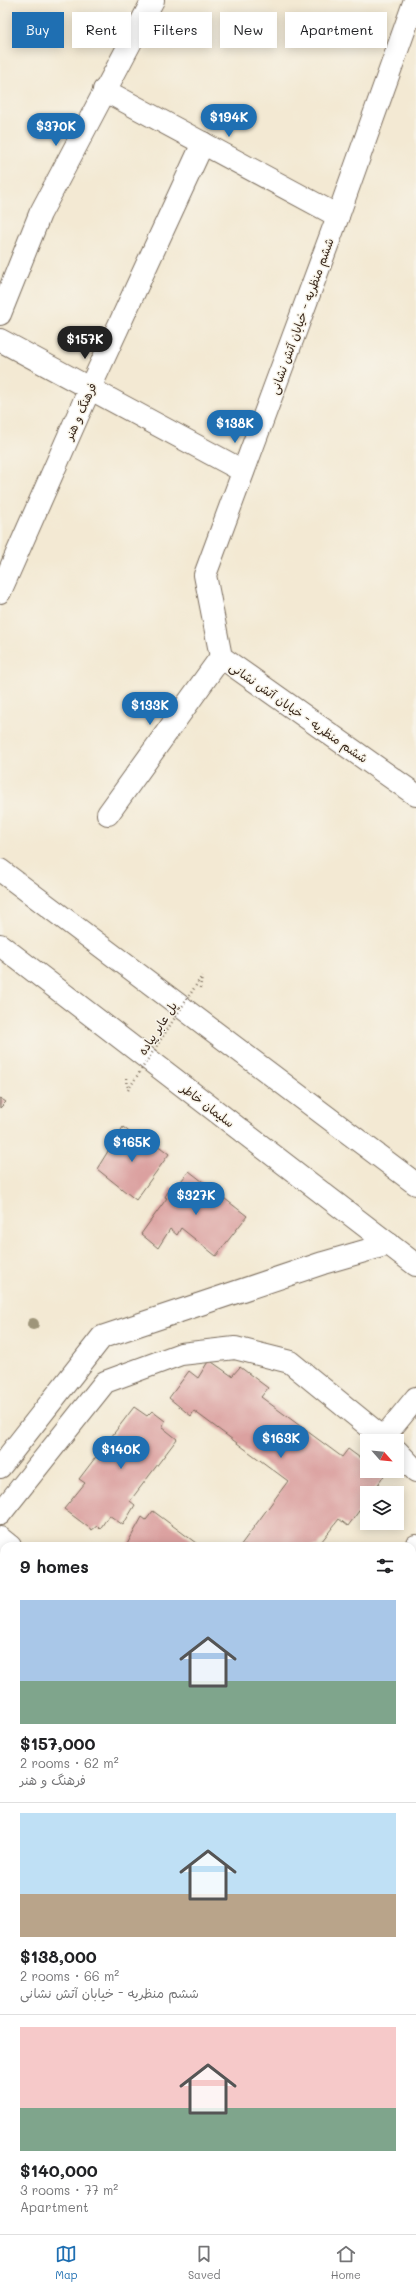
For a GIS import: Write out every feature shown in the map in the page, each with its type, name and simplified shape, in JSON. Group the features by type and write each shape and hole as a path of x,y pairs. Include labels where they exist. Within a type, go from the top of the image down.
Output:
{"main road":[{"path":"0,314 40,214 104,90 153,0"},
{"name":"ششم منظریه - خیابان آتش نشانی","path":"414,789 221,657 205,575 338,216 415,0"},
{"path":"104,90 338,216"},
{"name":"فرهنگ و هنر","path":"0,592 90,388 203,143"},
{"path":"0,340 244,471"},
{"path":"108,814 221,657"},
{"path":"0,870 416,1184"},
{"name":"سلیمان خاطر","path":"0,946 416,1264"},
{"path":"0,1467 102,1337 323,1263 389,1244"},
{"path":"0,1514 105,1382 181,1354 235,1348 290,1362 378,1434"},
{"path":"394,1434 416,1398"},
{"path":"404,1459 416,1471"}],"path":[{"name":"پل عابر پیاده","path":"128,1090 202,976"}],"building":[{"path":"0,1098 6,1102 0,1108"},
{"path":"123,1127 147,1146 152,1141 169,1154 136,1200 97,1169"},
{"path":"189,1171 247,1216 216,1256 181,1228 177,1235 170,1229 158,1248 141,1234 167,1198 165,1197 171,1186 174,1190"},
{"path":"209,1360 232,1376 240,1367 268,1388 261,1397 342,1457 348,1449 360,1458 360,1478 383,1478 377,1486 360,1486 360,1510 348,1526 339,1519 321,1542 243,1542 288,1481 194,1411 191,1416 169,1398 189,1371 198,1378"},
{"path":"134,1407 147,1416 152,1411 165,1421 162,1427 177,1439 130,1501 135,1505 123,1525 109,1515 100,1529 97,1526 92,1530 64,1509 85,1483 79,1479"},
{"path":"153,1511 195,1542 128,1542 142,1517 146,1520"}]}
